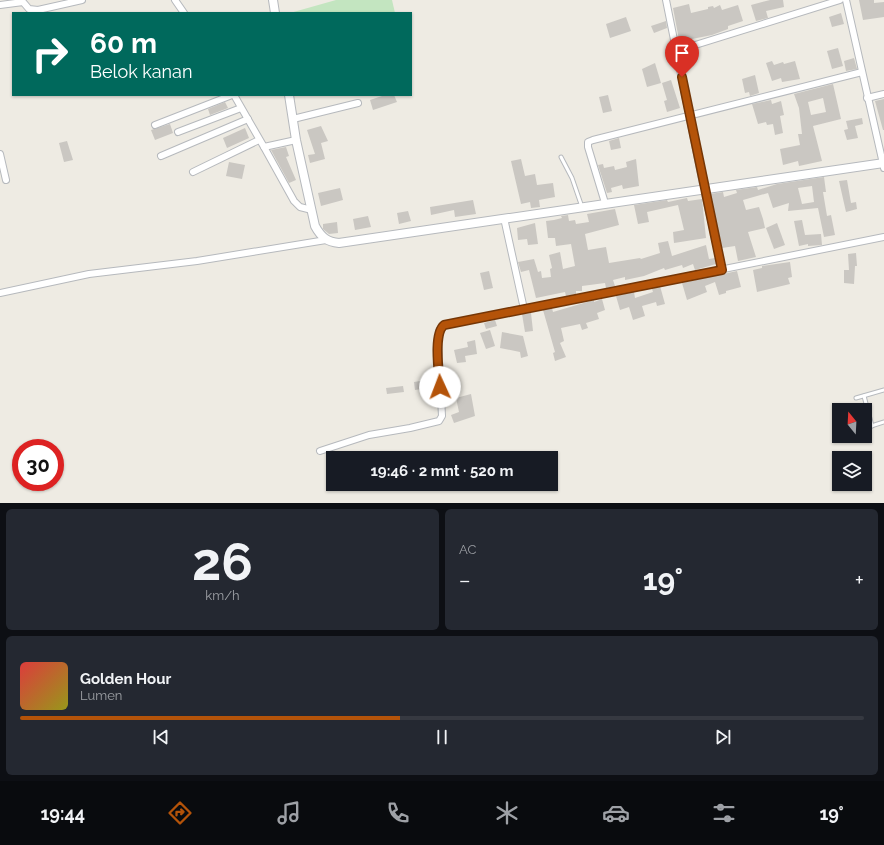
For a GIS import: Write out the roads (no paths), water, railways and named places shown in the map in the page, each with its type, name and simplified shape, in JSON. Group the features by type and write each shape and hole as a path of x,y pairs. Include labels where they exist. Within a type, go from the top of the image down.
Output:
{"street":[{"path":"0,5 23,1 29,9 38,10 82,0"},
{"path":"175,0 183,12"},
{"path":"273,0 275,12"},
{"path":"666,0 722,270"},
{"path":"676,51 840,0"},
{"path":"0,293 88,274 197,261 326,240 340,243 605,203 884,164 867,98 846,0"},
{"path":"605,203 588,147 588,142 604,136 862,72"},
{"path":"867,98 884,94"},
{"path":"155,125 230,96"},
{"path":"234,96 294,201 300,207 312,210"},
{"path":"289,96 296,140 316,226 321,236 326,240"},
{"path":"293,119 358,103"},
{"path":"178,132 241,108"},
{"path":"161,156 248,120"},
{"path":"193,172 259,140"},
{"path":"264,147 296,140"},
{"path":"0,154 6,180"},
{"path":"504,218 524,309"},
{"path":"320,451 369,435 439,421 442,416 438,342 442,327 524,309 884,237"}],"lane":[{"path":"561,157 572,178 582,207"},
{"path":"856,398 884,390"},
{"path":"864,396 866,403"},
{"path":"872,426 884,422"}]}
